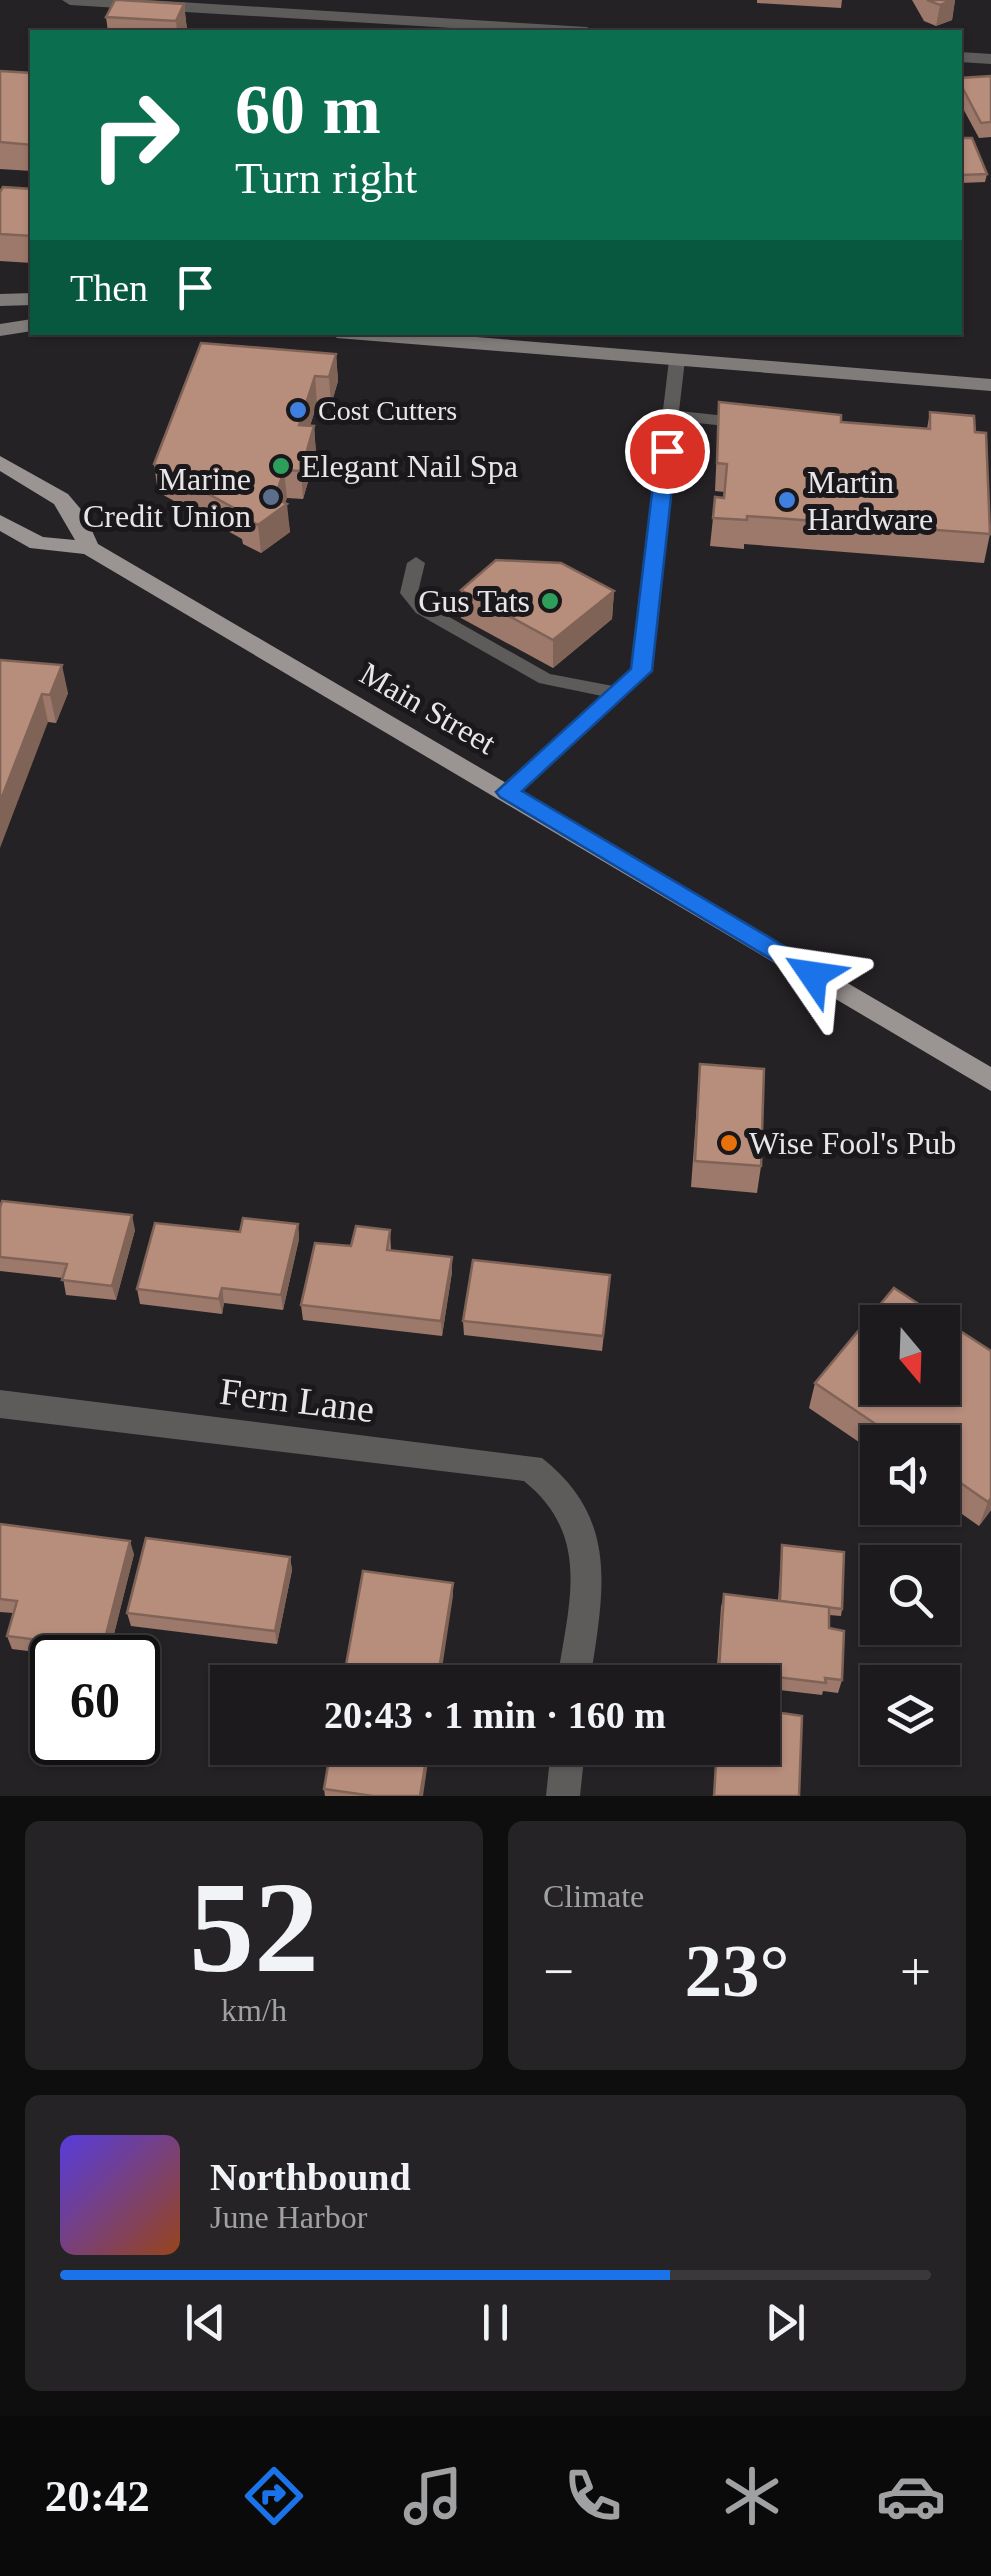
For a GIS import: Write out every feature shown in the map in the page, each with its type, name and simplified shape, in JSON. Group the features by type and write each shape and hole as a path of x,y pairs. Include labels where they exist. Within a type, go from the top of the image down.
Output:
{"main road":[{"path":"0,300 30,299"},
{"path":"0,330 30,326"},
{"path":"373,335 991,385"},
{"path":"0,462 61,499 73,513 89,548"},
{"name":"Main Street","path":"0,522 46,545 89,548 991,1080"}],"street":[{"path":"70,0 246,7 560,30"},
{"path":"229,30 246,7"},
{"path":"962,57 991,59"},
{"name":"Fern Lane","path":"0,1404 531,1468 556,1483 572,1503 584,1530 587,1559 576,1665"},
{"path":"563,1796 566,1765"}],"lane":[{"path":"507,792 642,671 677,360"},
{"path":"671,415 763,425"},
{"path":"416,562 410,593 422,609 545,679 617,693"}],"building":[{"path":"115,0 184,4 176,21 106,17"},
{"path":"0,71 30,73 30,145 0,142"},
{"path":"991,76 991,122 981,123 962,87 962,78"},
{"path":"962,138 972,138 987,174 962,175"},
{"path":"3,187 30,189 30,236 0,234"},
{"path":"201,343 336,354 329,377 315,376 299,425 314,426 301,471 284,470 275,498 287,504 258,525 154,464"},
{"path":"719,402 841,415 841,422 930,429 930,412 974,416 975,432 986,433 990,534 747,516 747,520 713,518 715,497 724,498 727,464 717,463"},
{"path":"496,560 561,563 614,591 553,640 461,590"},
{"path":"0,660 62,665 50,695 42,694 0,802"},
{"path":"700,1064 764,1069 761,1166 695,1161"},
{"path":"2,1201 132,1215 112,1286 62,1280 67,1264 0,1257"},
{"path":"243,1218 298,1224 281,1295 222,1288 219,1299 137,1289 155,1223 240,1232"},
{"path":"356,1226 390,1230 387,1250 452,1257 441,1321 301,1305 315,1243 351,1246"},
{"path":"473,1260 610,1275 603,1336 463,1321"},
{"path":"894,1288 920,1305 880,1305"},
{"path":"860,1329 860,1405 960,1405 960,1331 991,1351 988,1502 960,1483 960,1425 877,1425 815,1383"},
{"path":"0,1524 130,1541 106,1635 30,1635 30,1639 7,1636 17,1601 0,1599"},
{"path":"146,1538 290,1557 275,1631 127,1613"},
{"path":"782,1545 844,1552 842,1609 780,1601"},
{"path":"363,1571 453,1583 440,1665 346,1665"},
{"path":"724,1594 829,1607 829,1628 844,1631 842,1680 825,1678 826,1683 780,1677 780,1665 719,1665"},
{"path":"780,1713 802,1716 799,1796 714,1796 716,1765 780,1765"},
{"path":"328,1765 425,1765 420,1796 373,1796 324,1789"}],"place":[{"name":"Cost Cutters","path":"298,410"},
{"name":"Elegant Nail Spa","path":"281,466"},
{"name":"Marine Credit Union","path":"271,497"},
{"name":"Martin Hardware","path":"787,500"},
{"name":"Gus Tats","path":"550,601"},
{"name":"Wise Fool's Pub","path":"729,1143"}],"route":[{"path":"667,451 642,671 507,792 813,975"}]}
